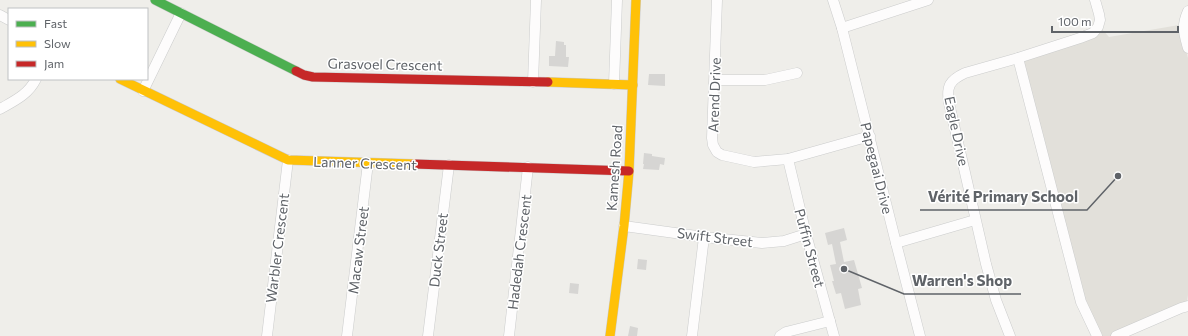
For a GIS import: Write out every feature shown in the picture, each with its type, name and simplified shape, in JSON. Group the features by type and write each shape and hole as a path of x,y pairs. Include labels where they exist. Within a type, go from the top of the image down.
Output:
{"street":[{"name":"Grasvoel Crescent","path":"155,0 304,75 313,77 633,85"},
{"path":"534,82 536,0"},
{"path":"614,84 617,0"},
{"name":"Kamesh Road","path":"610,336 624,226 629,171 636,0"},
{"name":"Arend Drive","path":"717,0 712,138 713,146 717,152 730,158 754,162 788,159 870,136"},
{"name":"Papegaai Drive","path":"833,0 842,28 870,136 920,336"},
{"path":"842,28 925,0"},
{"name":"Eagle Drive","path":"1010,336 996,300 975,220 949,103 948,89 952,82 965,73 1018,58 1093,33 1098,27 1100,20 1095,0"},
{"path":"1188,11 1184,20 1183,29 1188,48"},
{"path":"148,80 181,13"},
{"path":"1018,58 1081,302 1097,336"},
{"path":"715,80 765,80 797,73"},
{"path":"0,110 24,95 32,87 36,80"},
{"name":"Lanner Crescent","path":"122,80 288,160 629,171"},
{"path":"143,90 148,80"},
{"name":"Puffin Street","path":"788,159 806,234 834,336"},
{"name":"Warbler Crescent","path":"267,336 288,160"},
{"name":"Macaw Street","path":"347,336 368,163"},
{"name":"Duck Street","path":"428,336 449,165"},
{"name":"Hadedah Crescent","path":"509,336 528,168"},
{"path":"896,243 975,220"},
{"name":"Swift Street","path":"624,226 762,243 784,241 806,234"},
{"path":"692,336 704,237"},
{"path":"1116,336 1188,306"},
{"path":"780,336 786,332 830,322"}],"shaded area":[{"path":"1098,25 1109,37 1179,25 1188,58 1188,295 1186,307 1120,336 1094,336 1017,58"}],"building":[{"path":"556,41 564,42 564,45 566,45 566,57 569,57 568,67 549,66 549,56 555,56"},
{"path":"649,74 665,74 665,86 648,85"},
{"path":"644,153 665,158 664,165 660,164 659,170 643,169"},
{"path":"844,228 847,240 840,242 844,262 854,260 862,288 858,289 861,305 845,309 841,293 836,294 832,281 834,281 830,265 836,264 832,244 828,245 825,233"},
{"path":"638,259 647,260 646,270 637,269"},
{"path":"570,283 579,284 578,294 569,293"},
{"path":"630,326 638,328 637,336 628,336"}],"traffic: fast":[{"path":"155,0 296,71"}],"traffic: slow":[{"path":"610,336 624,226 629,171 636,0"},
{"path":"122,80 288,160 414,164"},
{"path":"548,82 633,85"}],"traffic: jam":[{"path":"296,71 313,77 548,82"},
{"path":"414,164 629,171"}],"place":[{"name":"Vérité Primary School","path":"1118,176"},
{"name":"Warren's Shop","path":"844,269"}]}
